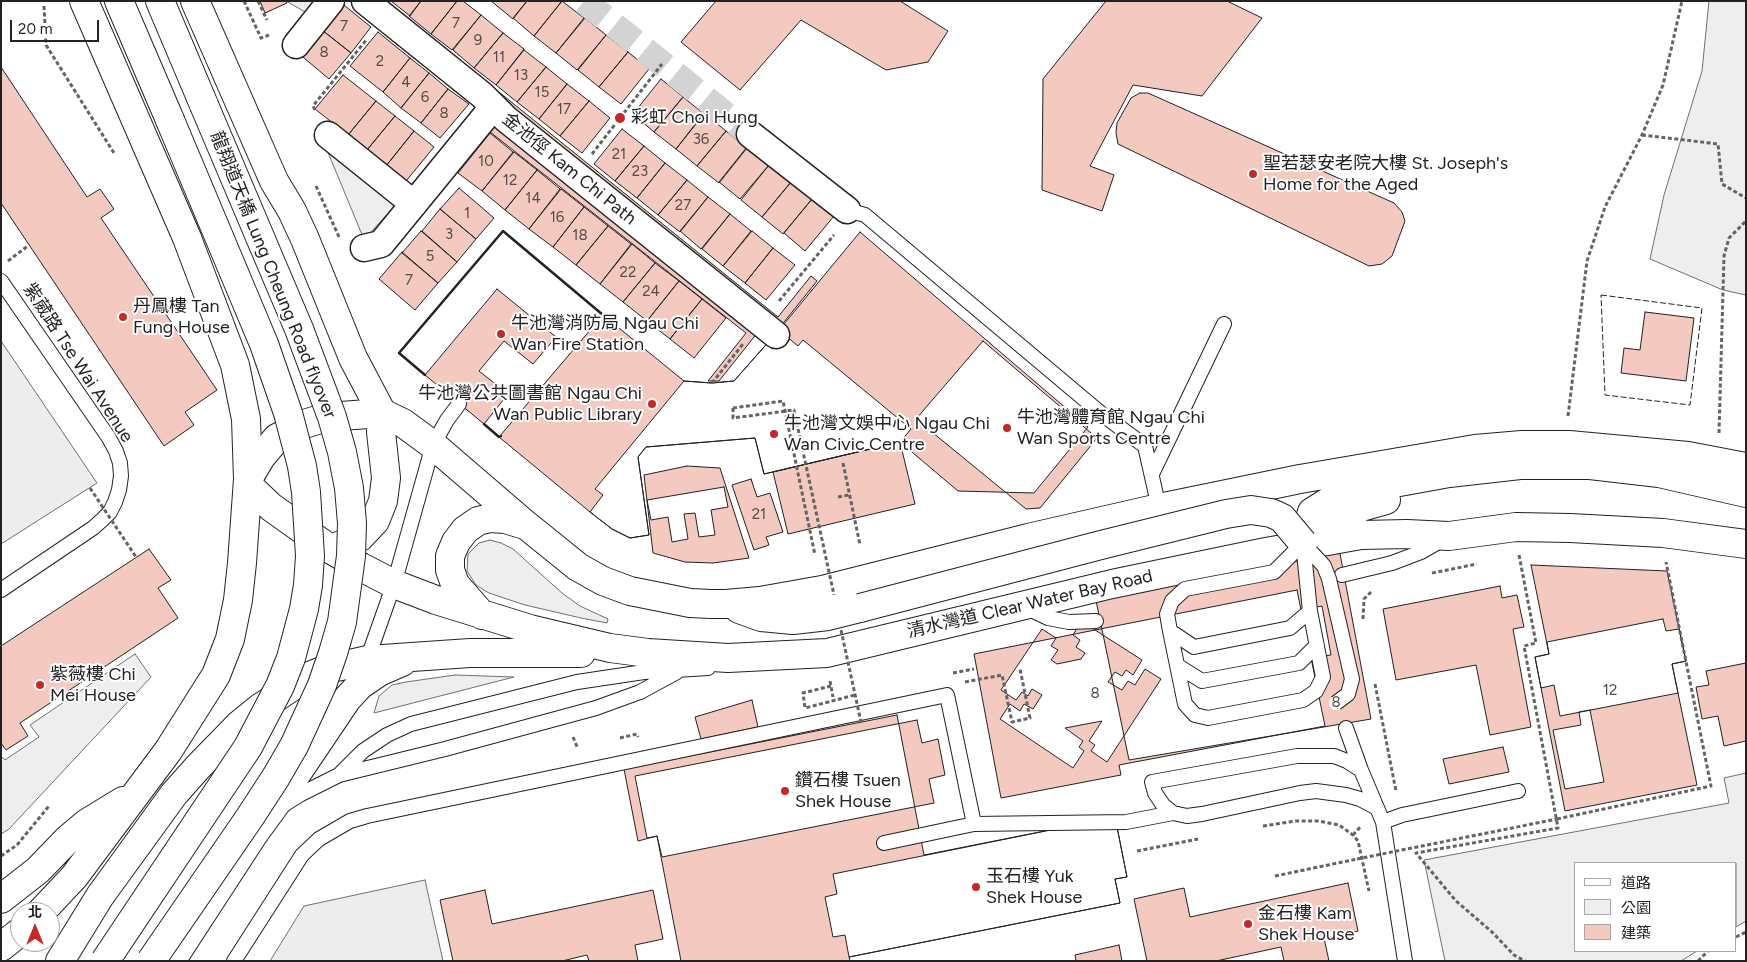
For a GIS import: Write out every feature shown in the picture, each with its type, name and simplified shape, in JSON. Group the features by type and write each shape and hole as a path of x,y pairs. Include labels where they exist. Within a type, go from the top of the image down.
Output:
{"main road":[{"path":"51,902 74,878 168,751 216,675 230,639 238,600 242,572 248,482 246,419 235,365 187,238 84,1"},
{"name":"龍翔道天橋 Lung Cheung Road flyover","path":"105,961 248,747 280,686 291,658 302,617 308,585 310,549 306,492 300,457 279,383 119,1"},
{"name":"龍翔道天橋 Lung Cheung Road flyover","path":"151,961 250,817 297,738 322,685 333,653 342,622 352,556 349,488 342,452 332,417 299,329 160,1"},
{"path":"195,1 274,181 292,211 305,239 353,358 382,413 381,432 386,478 383,501 375,521 360,537 330,549 271,507 248,482"},
{"path":"248,482 261,456 277,438 301,424 327,417 382,413 403,423 433,445 578,567 603,581 630,591 659,598 690,603 726,604 760,601 822,590 1028,538 1159,508 1300,479 1475,449 1522,445 1569,445 1740,461"},
{"path":"1303,543 1312,512 1340,495 1361,489 1449,473 1520,465 1590,465 1657,482 1746,511"},
{"path":"1657,482 1746,493"},
{"path":"726,604 761,617 794,620 828,616 1101,545 1226,514 1251,510 1271,513 1282,518 1303,543"},
{"path":"482,614 455,584 450,570 450,556 456,542 465,530 478,521 490,518 505,519 526,525"},
{"name":"清水灣道 Clear Water Bay Road","path":"330,549 394,584 436,600 562,637 648,654 728,658 827,653 1112,584 1266,552 1361,535 1407,534 1449,536 1516,527 1570,528 1663,533 1746,544"},
{"path":"60,961 100,896 174,794 239,725 266,703 305,678 327,669 368,660 420,656 536,652 648,654"},
{"path":"171,961 347,699 360,686 379,672 420,656"},
{"path":"1,899 38,870 68,839 87,823 135,794"}],"street":[{"path":"296,45 331,1"},
{"name":"金池徑 Kam Chi Path","path":"375,9 482,95 506,119 768,329"},
{"path":"364,248 381,244 494,107"},
{"path":"750,134 847,210"},
{"path":"328,135 414,204"}],"lane":[{"path":"847,210 865,215 1103,415 1145,446 1159,508"},
{"name":"紫葳路 Tse Wai Avenue","path":"1,281 109,438 120,463 121,476 115,502 110,512 102,520 1,590"},
{"path":"1152,474 1224,324"},
{"path":"347,699 368,660 394,584 433,445 447,420 459,404"},
{"path":"1342,575 1392,563 1421,552 1449,536"},
{"path":"1303,543 1310,611 1323,677 1316,691 1303,700 1208,718 1195,716 1185,704 1170,631 1167,614 1172,601 1185,589 1274,572 1303,543"},
{"path":"1303,543 1324,566 1329,579 1352,679 1348,694 1336,703"},
{"path":"1022,606 1048,618 1062,621 1096,621"},
{"path":"1170,631 1194,646 1290,628 1310,611"},
{"path":"1178,666 1202,681 1299,663 1317,645"},
{"path":"339,775 363,751 387,735 411,724 577,682 644,672 722,667 827,653"},
{"path":"254,835 279,808 301,794 339,775 445,749 596,708 640,692 680,670"},
{"path":"234,961 302,855 319,839 350,821 947,695 974,824"},
{"path":"1346,728 1383,822 1405,961"},
{"path":"1173,813 1163,805 1155,793 1152,782 1297,756 1334,756 1347,761 1361,770"},
{"path":"884,843 974,824 1126,822 1173,813 1187,816 1316,791 1346,795 1360,799 1377,808"},
{"path":"1383,822 1402,815 1518,791"}],"path":[{"path":"244,1 261,38"},
{"path":"258,1 267,20"},
{"path":"1568,419 1587,261 1605,207 1642,134 1663,85 1682,1"},
{"path":"44,6 46,45 114,153"},
{"path":"328,135 312,106 375,9"},
{"path":"576,175 662,64"},
{"path":"1642,134 1718,144 1722,184 1746,198"},
{"path":"316,186 339,238"},
{"path":"712,383 768,329 841,227 847,210"},
{"path":"1719,435 1724,256 1729,238 1746,221"},
{"path":"1,265 29,245"},
{"path":"815,555 782,401 733,408 734,418 794,410 835,599"},
{"path":"843,463 860,545"},
{"path":"90,488 136,558"},
{"path":"838,497 849,495"},
{"path":"1510,557 1528,555"},
{"path":"1519,556 1536,643 1524,646 1558,828 1416,853 1456,901 1492,932 1514,955 1525,961"},
{"path":"1275,876 1711,786 1665,557"},
{"path":"1424,574 1481,563"},
{"path":"1365,627 1363,618 1364,599 1377,586"},
{"path":"841,628 861,722"},
{"path":"978,680 1002,675 1012,722 1030,718 1020,669"},
{"path":"1373,674 1391,769 1402,815 1400,852"},
{"path":"831,686 803,693 805,708 855,695"},
{"path":"1,856 17,845 49,806"},
{"path":"1254,828 1296,821 1319,821 1339,825 1358,841 1370,896"},
{"path":"1137,851 1199,839"},
{"path":"1698,961 1707,952"}],"green space":[{"path":"286,1 324,1 312,16"},
{"path":"1709,1 1746,1 1746,295 1723,290 1650,259 1664,195 1702,71"},
{"path":"327,150 395,206 370,233 363,237"},
{"path":"490,540 513,549 562,593 580,606 608,619 607,623 525,605 489,593 476,585 467,571 468,554 479,543"},
{"path":"135,654 151,677 9,829 1,834 1,756 5,760 39,737 30,725"},
{"path":"455,675 514,677 374,713 379,696 392,685"},
{"path":"1746,773 1746,921 1737,926 1737,862 1574,862 1574,952 1695,952 1681,961 1445,961 1424,860 1729,803 1724,778"}],"shaded area":[{"path":"1,341 97,483 1,544"},
{"path":"425,880 443,961 270,961 304,906"}],"building":[{"path":"260,1 286,1 287,3 265,13"},
{"path":"339,1 371,27 351,53 317,26"},
{"path":"376,1 386,1 778,317 811,276 817,281 780,327"},
{"path":"391,1 421,1 410,16"},
{"path":"421,1 457,1 431,34 409,16"},
{"path":"457,1 463,1 481,15 452,50 431,34"},
{"path":"491,1 527,1 513,19"},
{"path":"527,1 562,1 534,36 513,18"},
{"path":"562,1 584,18 556,53 534,36"},
{"path":"716,1 900,1 948,31 928,62 886,70 801,20 740,90 681,42"},
{"path":"1106,1 1227,1 1262,18 1202,96 1133,85 1090,166 1114,175 1102,211 1042,190 1043,79"},
{"path":"481,15 503,33 474,68 453,50"},
{"path":"585,18 606,35 577,70 556,53"},
{"path":"317,26 351,53 329,79 297,52"},
{"path":"378,32 410,58 383,92 350,66"},
{"path":"503,33 524,49 496,85 474,68"},
{"path":"606,35 628,52 599,87 578,70"},
{"path":"524,50 546,67 517,102 496,85"},
{"path":"628,52 649,69 621,104 599,87"},
{"path":"410,58 429,73 401,108 383,92"},
{"name":"丹鳳樓 Tan Fung House","path":"1,67 87,197 100,189 114,209 101,218 217,390 185,412 194,425 164,446 1,203"},
{"path":"546,67 567,84 539,119 517,102"},
{"path":"429,73 448,89 421,123 401,108"},
{"path":"343,75 376,101 348,135 315,109"},
{"path":"661,79 683,97 654,132 633,114"},
{"path":"567,84 589,101 560,136 539,119"},
{"path":"448,89 469,104 440,138 421,123"},
{"name":"聖若瑟安老院大樓 St. Joseph's Home for the Aged","path":"1140,93 1148,93 1394,203 1402,212 1405,221 1392,256 1382,264 1369,266 1118,144 1117,123 1131,98"},
{"path":"683,97 704,114 676,149 654,132"},
{"path":"376,101 395,116 367,150 348,135"},
{"path":"589,101 610,118 582,153 560,136"},
{"path":"704,113 726,131 697,166 676,149"},
{"path":"395,116 414,131 386,166 367,150"},
{"path":"496,125 758,332 719,381 708,381 746,333 490,132"},
{"path":"622,129 644,146 615,181 594,164"},
{"path":"414,131 434,147 406,181 386,166"},
{"path":"726,131 747,148 719,183 697,166"},
{"path":"490,133 513,152 482,191 458,173"},
{"path":"644,146 665,163 637,198 615,181"},
{"path":"747,147 769,165 740,199 719,182"},
{"path":"514,152 537,170 505,210 482,191"},
{"path":"665,163 687,180 658,215 637,198"},
{"path":"769,165 791,182 762,217 741,200"},
{"path":"537,170 560,189 529,229 505,210"},
{"path":"687,180 708,197 680,232 658,215"},
{"path":"791,182 812,199 783,234 762,217"},
{"path":"459,188 494,218 476,239 440,209"},
{"path":"561,189 584,207 553,247 529,229"},
{"path":"708,197 730,214 701,249 680,231"},
{"path":"812,199 834,216 805,251 784,233"},
{"path":"584,207 608,226 576,265 553,247"},
{"path":"440,209 476,239 457,262 422,231"},
{"path":"730,214 751,231 723,266 702,249"},
{"path":"608,226 631,244 600,284 576,265"},
{"path":"421,231 457,262 438,283 402,253"},
{"path":"752,231 773,248 745,283 723,266"},
{"path":"860,232 1088,427 1034,493 958,491 900,442 764,474 755,438 646,447 638,457 649,535 630,538 612,529 499,437 603,315 684,381 712,383 734,381"},
{"path":"632,244 655,263 623,302 600,284"},
{"path":"773,248 795,265 766,300 745,283"},
{"path":"402,252 438,283 415,310 379,279"},
{"path":"655,263 679,281 647,321 623,302"},
{"path":"679,281 702,299 670,339 647,321"},
{"path":"497,289 556,337 533,364 504,341 479,371 508,394 484,424 425,375"},
{"path":"702,299 726,318 694,358 670,339"},
{"path":"1645,312 1694,318 1686,381 1621,373 1624,348 1640,350"},
{"name":"牛池灣文娛中心 Ngau Chi Wan Civic Centre","path":"779,330 798,346 803,340 911,429 900,442 764,474 755,438 646,447 638,457 649,535 630,538 612,529 590,512 603,495 595,489 684,381 712,383 734,381"},
{"name":"牛池灣體育館 Ngau Chi Wan Sports Centre","path":"983,341 1097,438 1040,508 1026,509 916,419"},
{"path":"900,442 915,504 788,534 773,472"},
{"path":"687,466 720,468 749,558 713,563 685,562 653,553 644,475"},
{"path":"751,479 757,497 770,493 783,532 766,537 769,545 754,550 732,485"},
{"path":"724,487 728,507 711,510 715,535 699,537 695,513 684,514 688,539 672,542 668,517 651,520 647,500"},
{"path":"1338,543 1371,719 1129,760 1094,591"},
{"name":"紫薇樓 Chi Mei House","path":"149,549 171,580 158,588 178,618 20,723 28,736 6,750 1,743 1,646"},
{"path":"1531,565 1667,571 1686,661 1672,664 1697,785 1565,811 1535,657 1549,654"},
{"path":"1500,586 1502,598 1517,595 1524,627 1513,629 1531,727 1490,735 1476,665 1396,680 1383,609"},
{"path":"1297,590 1301,610 1322,606 1331,655 1311,658 1325,726 1119,765 1121,775 1001,798 974,654"},
{"path":"1663,619 1666,631 1679,629 1686,661 1672,664 1678,693 1560,716 1554,685 1541,688 1535,657 1549,654 1547,642"},
{"path":"1081,621 1142,660 1133,675 1126,670 1122,676 1115,672 1108,682 1122,690 1128,681 1135,685 1145,669 1161,679 1107,762 1091,751 1095,745 1089,741 1102,721 1065,728 1083,741 1079,747 1084,751 1073,768 1000,719 1010,704 1020,711 1024,704 1033,709 1042,695 1032,689 1028,696 1022,692 1016,700 1001,690 1042,629 1056,638 1051,646 1058,650 1051,660 1057,664 1081,659 1085,653 1076,647 1080,640 1073,635"},
{"path":"1746,663 1746,741 1724,746 1718,716 1702,719 1696,687 1709,685 1706,671"},
{"path":"752,700 758,727 701,739 695,717"},
{"path":"1590,710 1604,782 1565,789 1553,730 1581,725 1579,712"},
{"path":"897,715 924,855 1115,817 1127,877 1115,879 1120,903 849,957 850,961 681,961 657,836 638,841 624,769"},
{"name":"鑽石樓 Tsuen Shek House","path":"917,720 922,743 938,739 945,775 929,779 934,803 662,857 657,836 647,838 635,776"},
{"path":"1503,747 1509,772 1449,784 1443,759"},
{"name":"玉石樓 Yuk Shek House","path":"1115,817 1127,877 1115,879 1120,903 849,957 845,935 833,937 825,897 837,894 833,874"},
{"name":"金石樓 Kam Shek House","path":"1348,883 1358,931 1324,938 1329,961 1284,961 1281,947 1216,961 1147,961 1134,899 1184,888 1190,917"},
{"path":"485,890 492,924 653,890 663,939 635,945 638,961 589,961 587,955 562,961 453,961 440,900"},
{"path":"1119,945 1122,961 1076,961 1075,955"}],"tunnel":[{"path":"584,1 750,134"}],"fence":[{"path":"1601,295 1702,308 1690,405 1605,395 1601,295"}],"wall":[{"path":"425,375 399,353 503,231 603,315 601,317"},
{"path":"484,424 499,437 501,436"}],"place":[{"name":"彩虹 Choi Hung","path":"620,118"},
{"name":"聖若瑟安老院大樓 St. Joseph's Home for the Aged","path":"1253,174"},
{"name":"丹鳳樓 Tan Fung House","path":"123,317"},
{"name":"牛池灣消防局 Ngau Chi Wan Fire Station","path":"501,334"},
{"name":"牛池灣公共圖書館 Ngau Chi Wan Public Library","path":"652,404"},
{"name":"牛池灣體育館 Ngau Chi Wan Sports Centre","path":"1007,428"},
{"name":"牛池灣文娛中心 Ngau Chi Wan Civic Centre","path":"774,434"},
{"name":"紫薇樓 Chi Mei House","path":"40,685"},
{"name":"鑽石樓 Tsuen Shek House","path":"785,791"},
{"name":"玉石樓 Yuk Shek House","path":"976,887"},
{"name":"金石樓 Kam Shek House","path":"1248,924"}]}
